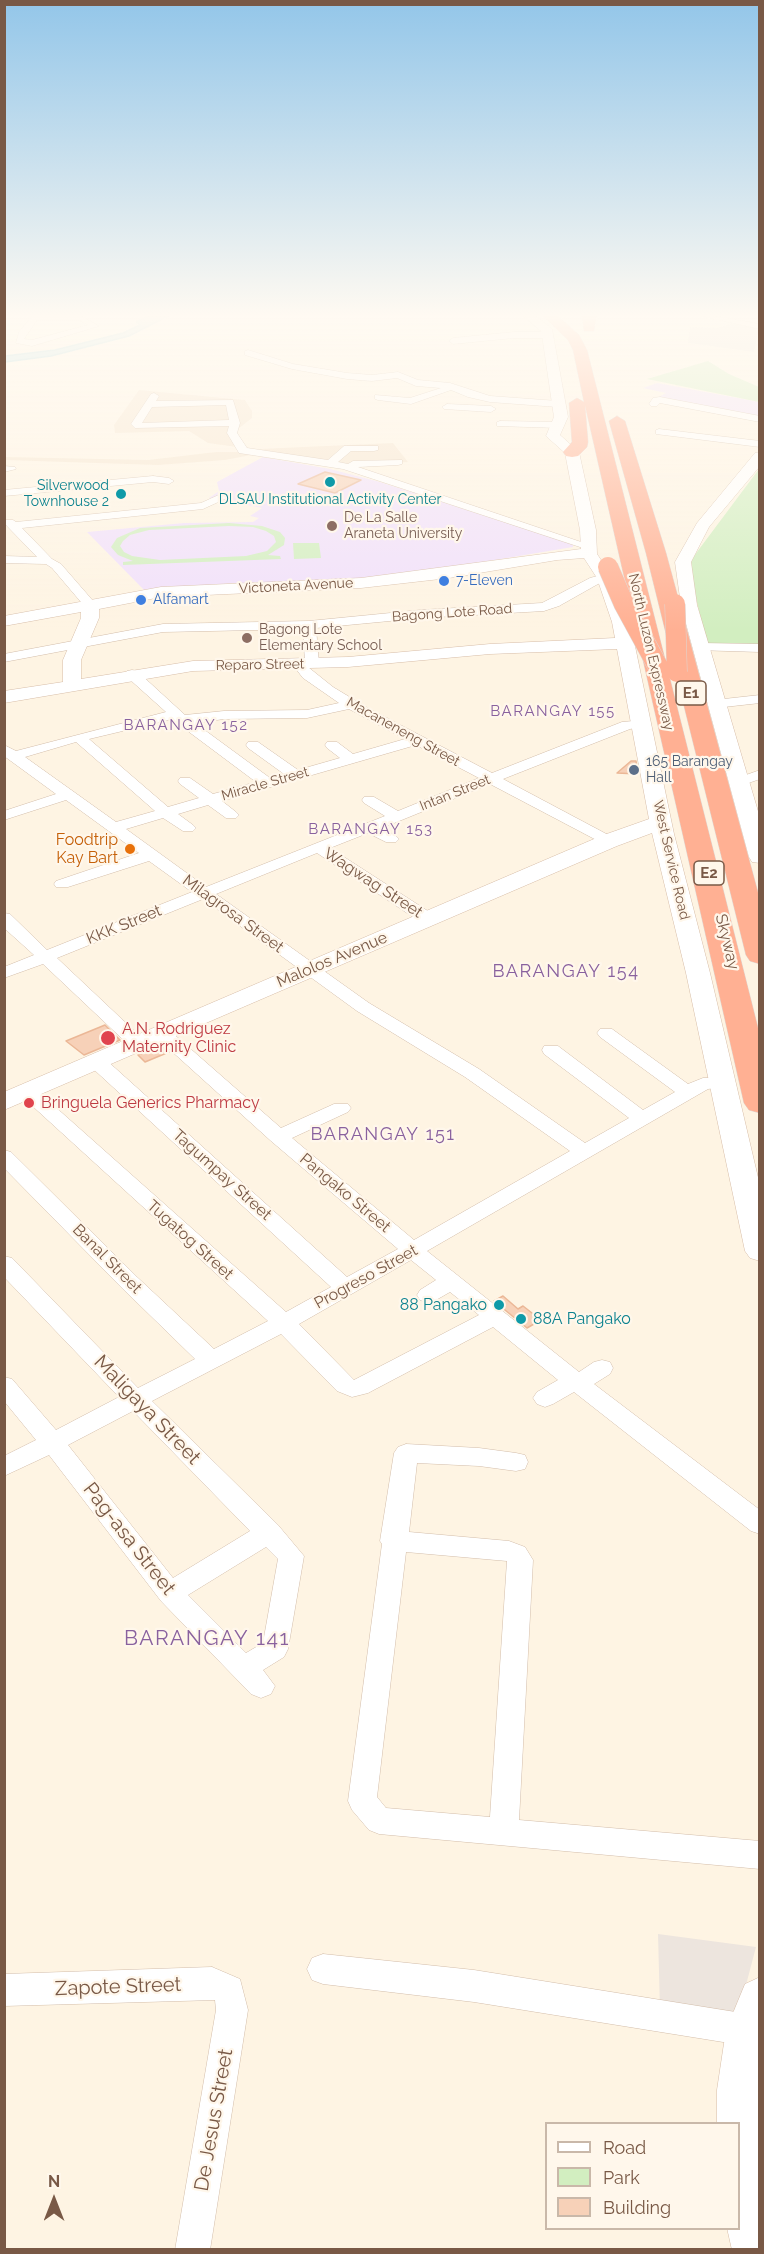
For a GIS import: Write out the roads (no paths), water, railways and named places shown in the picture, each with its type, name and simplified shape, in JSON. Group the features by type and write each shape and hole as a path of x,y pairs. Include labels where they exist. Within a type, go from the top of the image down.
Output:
{"highway":[{"path":"580,421 580,454 608,567 624,604 669,672"},
{"name":"North Luzon Expressway","path":"597,421 759,1103"},
{"name":"North Luzon Expressway","path":"619,421 656,553 759,955"},
{"name":"North Luzon Expressway","path":"627,421 636,432 649,465"},
{"path":"659,498 675,604 669,672"},
{"name":"Skyway","path":"669,672 759,984"},
{"name":"Skyway","path":"669,672 759,1073"}],"street":[{"path":"138,421 136,424 138,426 173,421"},
{"path":"233,421 232,433 243,451 333,464 398,462"},
{"path":"560,421 553,436 580,454"},
{"path":"500,424 559,425"},
{"path":"659,432 759,444"},
{"path":"333,464 347,449 374,448"},
{"name":"West Service Road","path":"580,454 589,550 615,601 626,643 661,822 759,1251"},
{"path":"759,456 702,526 683,562 689,605 737,783 755,825 759,857"},
{"path":"333,464 589,550"},
{"path":"4,493 153,478 169,481"},
{"path":"9,522 203,506 223,496"},
{"path":"9,522 48,561"},
{"name":"Victoneta Avenue","path":"4,621 161,592 322,586 398,580 589,550"},
{"path":"4,559 48,561"},
{"path":"48,561 45,564 50,569 59,571 90,605 90,618 72,660 72,685"},
{"name":"Bagong Lote Road","path":"4,658 163,628 309,625 421,614 544,607 597,579 605,578"},
{"path":"305,664 309,625"},
{"name":"Reparo Street","path":"4,697 132,674 193,666 305,664 490,648 626,643"},
{"path":"700,646 759,648"},
{"name":"Macaneneng Street","path":"305,664 308,675 352,704 609,841"},
{"path":"132,674 179,717 267,783"},
{"path":"715,705 759,699"},
{"path":"8,753 179,717 307,714 352,704"},
{"name":"Intan Street","path":"203,893 627,725 640,723"},
{"path":"79,737 166,813 188,828"},
{"name":"Miracle Street","path":"113,828 416,740"},
{"path":"253,745 296,775"},
{"path":"332,745 351,759"},
{"name":"Milagrosa Street","path":"8,753 363,1007 501,1093 585,1152"},
{"path":"737,783 759,774"},
{"path":"185,781 231,814"},
{"path":"4,816 67,795"},
{"path":"369,800 412,825"},
{"path":"423,805 442,815"},
{"name":"Malolos Avenue","path":"16,1097 609,841 661,822"},
{"path":"369,827 391,839"},
{"name":"Wagwag Street","path":"318,847 428,919"},
{"path":"62,884 150,855"},
{"name":"KKK Street","path":"4,973 203,893"},
{"path":"4,918 138,1044"},
{"path":"606,1033 688,1093"},
{"name":"Pangako Street","path":"163,1034 278,1137 414,1251 576,1382 759,1524"},
{"path":"551,1050 642,1119"},
{"name":"Tagumpay Street","path":"97,1062 346,1288"},
{"name":"Progreso Street","path":"4,1467 284,1323 708,1082 722,1082"},
{"name":"Tugatog Street","path":"16,1097 284,1323 345,1385 352,1389 360,1387 495,1316"},
{"path":"278,1137 341,1108"},
{"name":"Banal Street","path":"4,1156 129,1282 211,1360"},
{"name":"Maligaya Street","path":"4,1263 189,1455 291,1556 275,1649 253,1677"},
{"path":"428,1295 452,1281"},
{"path":"545,1398 602,1368"},
{"name":"Pag-asa Street","path":"4,1385 52,1442 170,1593 253,1677"},
{"path":"516,1462 479,1457 406,1453 393,1541 362,1801 379,1821 759,1855"},
{"path":"170,1593 269,1532"},
{"path":"393,1541 509,1551 516,1554 520,1560 504,1832"},
{"path":"323,1969 754,2014 740,2090 741,2155 746,2206 756,2250"},
{"name":"Zapote Street","path":"4,1990 212,1983 229,1990"},
{"name":"De Jesus Street","path":"192,2250 231,2021 232,1999 229,1990"}],"place":[{"name":"DLSAU Institutional Activity Center","path":"330,482"},
{"name":"Silverwood Townhouse 2","path":"121,494"},
{"name":"De La Salle Araneta University","path":"332,526"},
{"name":"7-Eleven","path":"444,581"},
{"name":"Alfamart","path":"141,600"},
{"name":"Bagong Lote Elementary School","path":"247,638"},
{"name":"165 Barangay Hall","path":"634,770"},
{"name":"Foodtrip Kay Bart","path":"130,849"},
{"name":"A.N. Rodriguez Maternity Clinic","path":"108,1038"},
{"name":"Bringuela Generics Pharmacy","path":"29,1103"},
{"name":"88 Pangako","path":"499,1305"},
{"name":"88A Pangako","path":"521,1319"}],"district":[{"name":"BARANGAY 155","path":"553,711"},
{"name":"BARANGAY 152","path":"186,725"},
{"name":"BARANGAY 153","path":"371,829"},
{"name":"BARANGAY 154","path":"566,972"},
{"name":"BARANGAY 151","path":"383,1135"},
{"name":"BARANGAY 141","path":"207,1639"}]}
